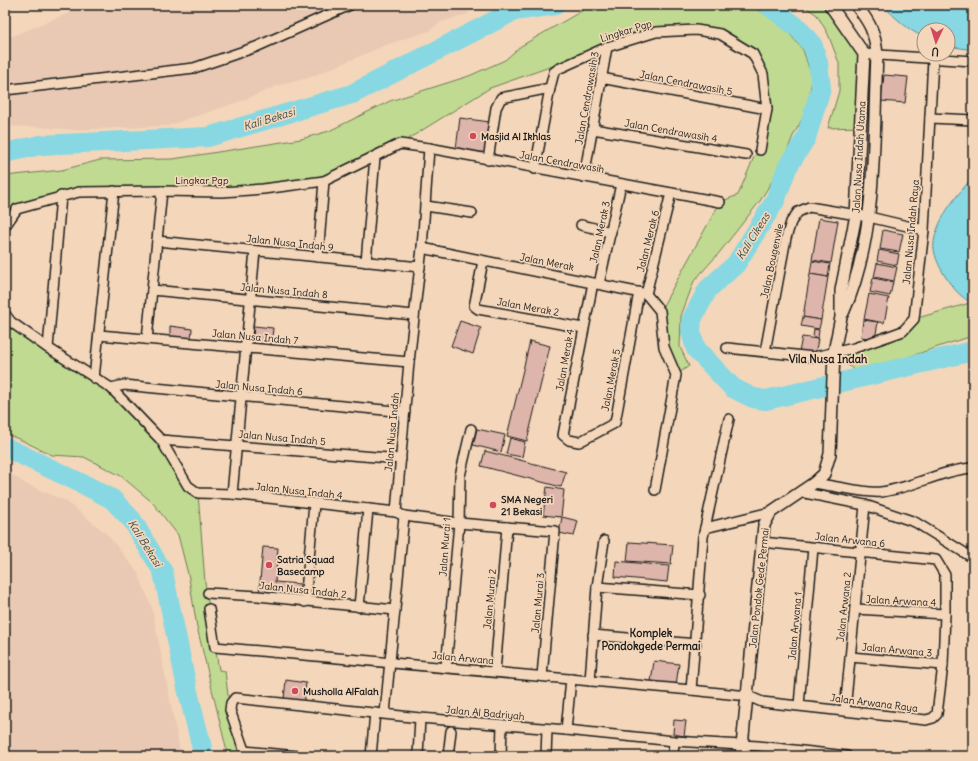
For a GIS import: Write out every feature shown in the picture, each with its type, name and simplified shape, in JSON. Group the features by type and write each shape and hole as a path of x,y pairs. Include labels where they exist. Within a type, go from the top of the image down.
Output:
{"street":[{"path":"5,90 194,68 256,47 350,5"},
{"path":"830,5 864,54 916,58"},
{"name":"Jalan Nusa Indah Utama","path":"841,317 852,294 870,217 877,55 876,38 869,21 856,5"},
{"name":"Lingkar Pgp","path":"535,169 554,72 607,47 656,32 696,30 720,34 753,54 763,74 767,109 760,150"},
{"name":"Jalan Cendrawasih 3","path":"584,177 607,47"},
{"name":"Jalan Nusa Indah Utama","path":"833,356 841,317 841,290 856,215 864,54"},
{"path":"956,60 973,60"},
{"name":"Jalan Nusa Indah Raya","path":"833,356 903,331 914,319 924,230 933,62"},
{"name":"Jalan Cendrawasih 5","path":"601,78 767,109"},
{"path":"488,160 496,108 502,98 550,88"},
{"path":"930,118 973,120"},
{"name":"Jalan Cendrawasih 4","path":"593,129 746,155"},
{"name":"Lingkar Pgp","path":"5,226 17,209 79,192 222,192 324,181 400,144"},
{"name":"Jalan Cendrawasih","path":"400,144 429,148 535,169 720,202"},
{"name":"Jalan Nusa Indah","path":"385,714 395,610 401,459 409,362 426,206 429,148"},
{"path":"366,262 375,157"},
{"path":"318,257 324,181"},
{"name":"Jalan Merak 3","path":"596,283 611,232 621,184"},
{"path":"94,378 114,191"},
{"path":"147,339 162,191"},
{"name":"Jalan Merak 6","path":"643,293 671,193"},
{"path":"48,348 61,196"},
{"path":"426,206 472,213"},
{"name":"Jalan Bougenvile","path":"766,352 786,238 791,222 798,212 809,207 870,217 924,230"},
{"path":"581,225 611,232"},
{"name":"Jalan Nusa Indah 9","path":"157,241 420,267"},
{"name":"Jalan Merak","path":"422,248 643,293"},
{"path":"232,494 255,251"},
{"name":"Jalan Merak 2","path":"483,260 474,306 478,309 583,328"},
{"name":"Jalan Merak 4","path":"569,440 563,435 583,328 596,283"},
{"name":"Jalan Nusa Indah 8","path":"152,290 414,315"},
{"path":"643,293 660,311 664,347 676,374 655,490"},
{"name":"Jalan Merak 5","path":"569,440 578,442 615,423 643,293"},
{"path":"5,314 11,322 48,348 111,388 161,440"},
{"name":"Jalan Nusa Indah 7","path":"99,334 409,362"},
{"path":"705,528 771,512 814,483 824,474 830,454 833,356 814,357 727,348"},
{"name":"Jalan Nusa Indah 6","path":"111,388 124,385 405,412"},
{"path":"692,690 705,528 730,419"},
{"name":"Jalan Murai 1","path":"446,668 459,523 460,476 471,430"},
{"name":"Jalan Nusa Indah 5","path":"161,440 401,459"},
{"name":"Jalan Nusa Indah 4","path":"161,440 188,486 198,493 232,494 314,504 368,508 459,523 555,531"},
{"path":"814,483 880,493 916,485 944,474 973,468"},
{"path":"800,492 865,505 915,522 973,558"},
{"path":"305,602 314,504"},
{"name":"Jalan Arwana 2","path":"845,710 865,505"},
{"path":"359,607 368,508"},
{"name":"Jalan Pondok Gede Permai","path":"742,751 764,525 771,512"},
{"name":"Jalan Murai 2","path":"495,672 507,527"},
{"name":"Jalan Murai 3","path":"542,676 555,531"},
{"path":"590,680 597,586 604,542"},
{"name":"Jalan Arwana 6","path":"762,542 936,560"},
{"name":"Jalan Arwana 1","path":"800,705 813,548"},
{"name":"Jalan Arwana Raya","path":"748,696 762,702 926,720 933,718 937,714 943,665 945,614 945,575 936,560"},
{"path":"597,586 700,595"},
{"name":"Jalan Nusa Indah 2","path":"208,593 395,610"},
{"name":"Jalan Arwana","path":"209,608 215,647 590,680 748,696"},
{"name":"Jalan Arwana 4","path":"855,609 945,614"},
{"path":"593,635 696,644"},
{"name":"Jalan Arwana 3","path":"850,658 943,665"},
{"path":"566,730 571,679"},
{"name":"Jalan Al Badriyah","path":"245,754 230,705 232,700 240,698 420,718 566,730 674,741 742,751 847,756"},
{"path":"372,756 375,713"},
{"path":"418,756 420,718"},
{"path":"501,756 502,725"},
{"path":"546,756 547,729"},
{"path":"448,756 451,731"},
{"path":"673,756 674,741"},
{"path":"245,754 298,756"}],"shaded area":[{"path":"72,5 471,5 468,14 441,22 429,31 386,45 308,78 277,86 244,100 167,126 74,130 5,126 5,39 69,13"},
{"path":"5,470 26,484 66,501 108,535 138,573 152,608 181,756 5,756"}],"green space":[{"path":"592,5 735,5 757,9 784,27 803,50 812,77 808,108 793,136 781,166 760,201 719,253 694,281 681,316 680,347 689,366 676,375 668,360 660,311 720,202 738,195 754,157 760,150 767,109 763,74 753,54 720,34 656,32 607,47 490,88 400,144 324,181 263,189 61,196 17,209 5,226 5,176 62,170 100,160 173,159 301,139 329,131 390,101 469,76 505,60 521,46"},
{"path":"803,5 830,5 864,54 860,127 828,128 839,91 839,63 828,34 817,15"},
{"path":"970,303 973,304 973,336 856,372 834,352 892,335 914,319"},
{"path":"5,314 111,388 161,440 198,493 205,582 219,670 225,671 230,711 246,756 228,756 197,627 189,578 178,535 152,502 121,476 84,457 52,455 5,434"}],"water":[{"path":"883,5 973,5 973,50 956,47 956,22 916,22 916,33"},
{"path":"973,177 973,304 954,289 948,281 937,260 934,251 934,242 936,233 944,215"}],"building":[{"path":"884,75 908,77 905,103 881,101"},
{"name":"Masjid Al Ikhlas","path":"460,118 490,122 485,154 456,149"},
{"path":"819,218 838,221 831,263 812,260"},
{"path":"883,230 903,234 899,252 880,249"},
{"path":"879,250 899,254 897,265 877,261"},
{"path":"812,261 830,264 828,277 810,274"},
{"path":"877,263 897,267 894,281 874,277"},
{"path":"810,274 828,277 821,320 803,317"},
{"path":"873,278 893,282 890,296 870,292"},
{"path":"869,294 889,298 884,323 864,319"},
{"path":"803,317 821,320 819,329 801,326"},
{"path":"863,320 878,322 875,339 861,337"},
{"path":"460,321 481,328 473,354 451,346"},
{"path":"170,326 192,329 191,339 170,337"},
{"path":"254,326 273,328 271,348 252,346"},
{"path":"814,329 819,330 818,338 813,337"},
{"path":"802,337 818,339 815,355 799,352"},
{"path":"530,341 550,346 527,441 507,436"},
{"path":"477,429 505,435 501,452 473,445"},
{"path":"510,438 525,442 522,457 506,454"},
{"path":"485,451 566,472 561,487 481,466"},
{"path":"547,487 564,490 561,517 543,515"},
{"path":"562,517 578,521 574,536 559,533"},
{"path":"629,542 673,545 671,564 627,561"},
{"name":"Satria Squad Basecamp","path":"263,547 278,548 275,582 300,584 298,596 259,593"},
{"path":"616,561 669,566 667,582 615,577"},
{"path":"654,661 679,664 676,685 651,682"},
{"name":"Musholla AlFalah","path":"286,680 306,683 304,701 284,699"},
{"path":"674,720 686,721 684,736 673,734"}],"waterway":[{"name":"Kali Bekasi","path":"5,153 40,145 208,137 352,94 514,11 555,5"},
{"name":"Kali Cikeas","path":"768,5 798,28 813,46 818,63 821,88 806,138 787,168 775,201 736,264 708,289 692,319 691,332 696,349 733,388 753,398 766,400 973,351"},
{"name":"Kali Bekasi","path":"5,447 112,499 132,520 163,572 187,688 204,756"}],"place":[{"name":"Masjid Al Ikhlas","path":"473,136"},
{"name":"SMA Negeri 21 Bekasi","path":"493,505"},
{"name":"Satria Squad Basecamp","path":"269,565"},
{"name":"Musholla AlFalah","path":"295,691"}],"district":[{"name":"Vila Nusa Indah","path":"828,359"},
{"name":"Komplek Pondokgede Permai","path":"651,639"}]}
